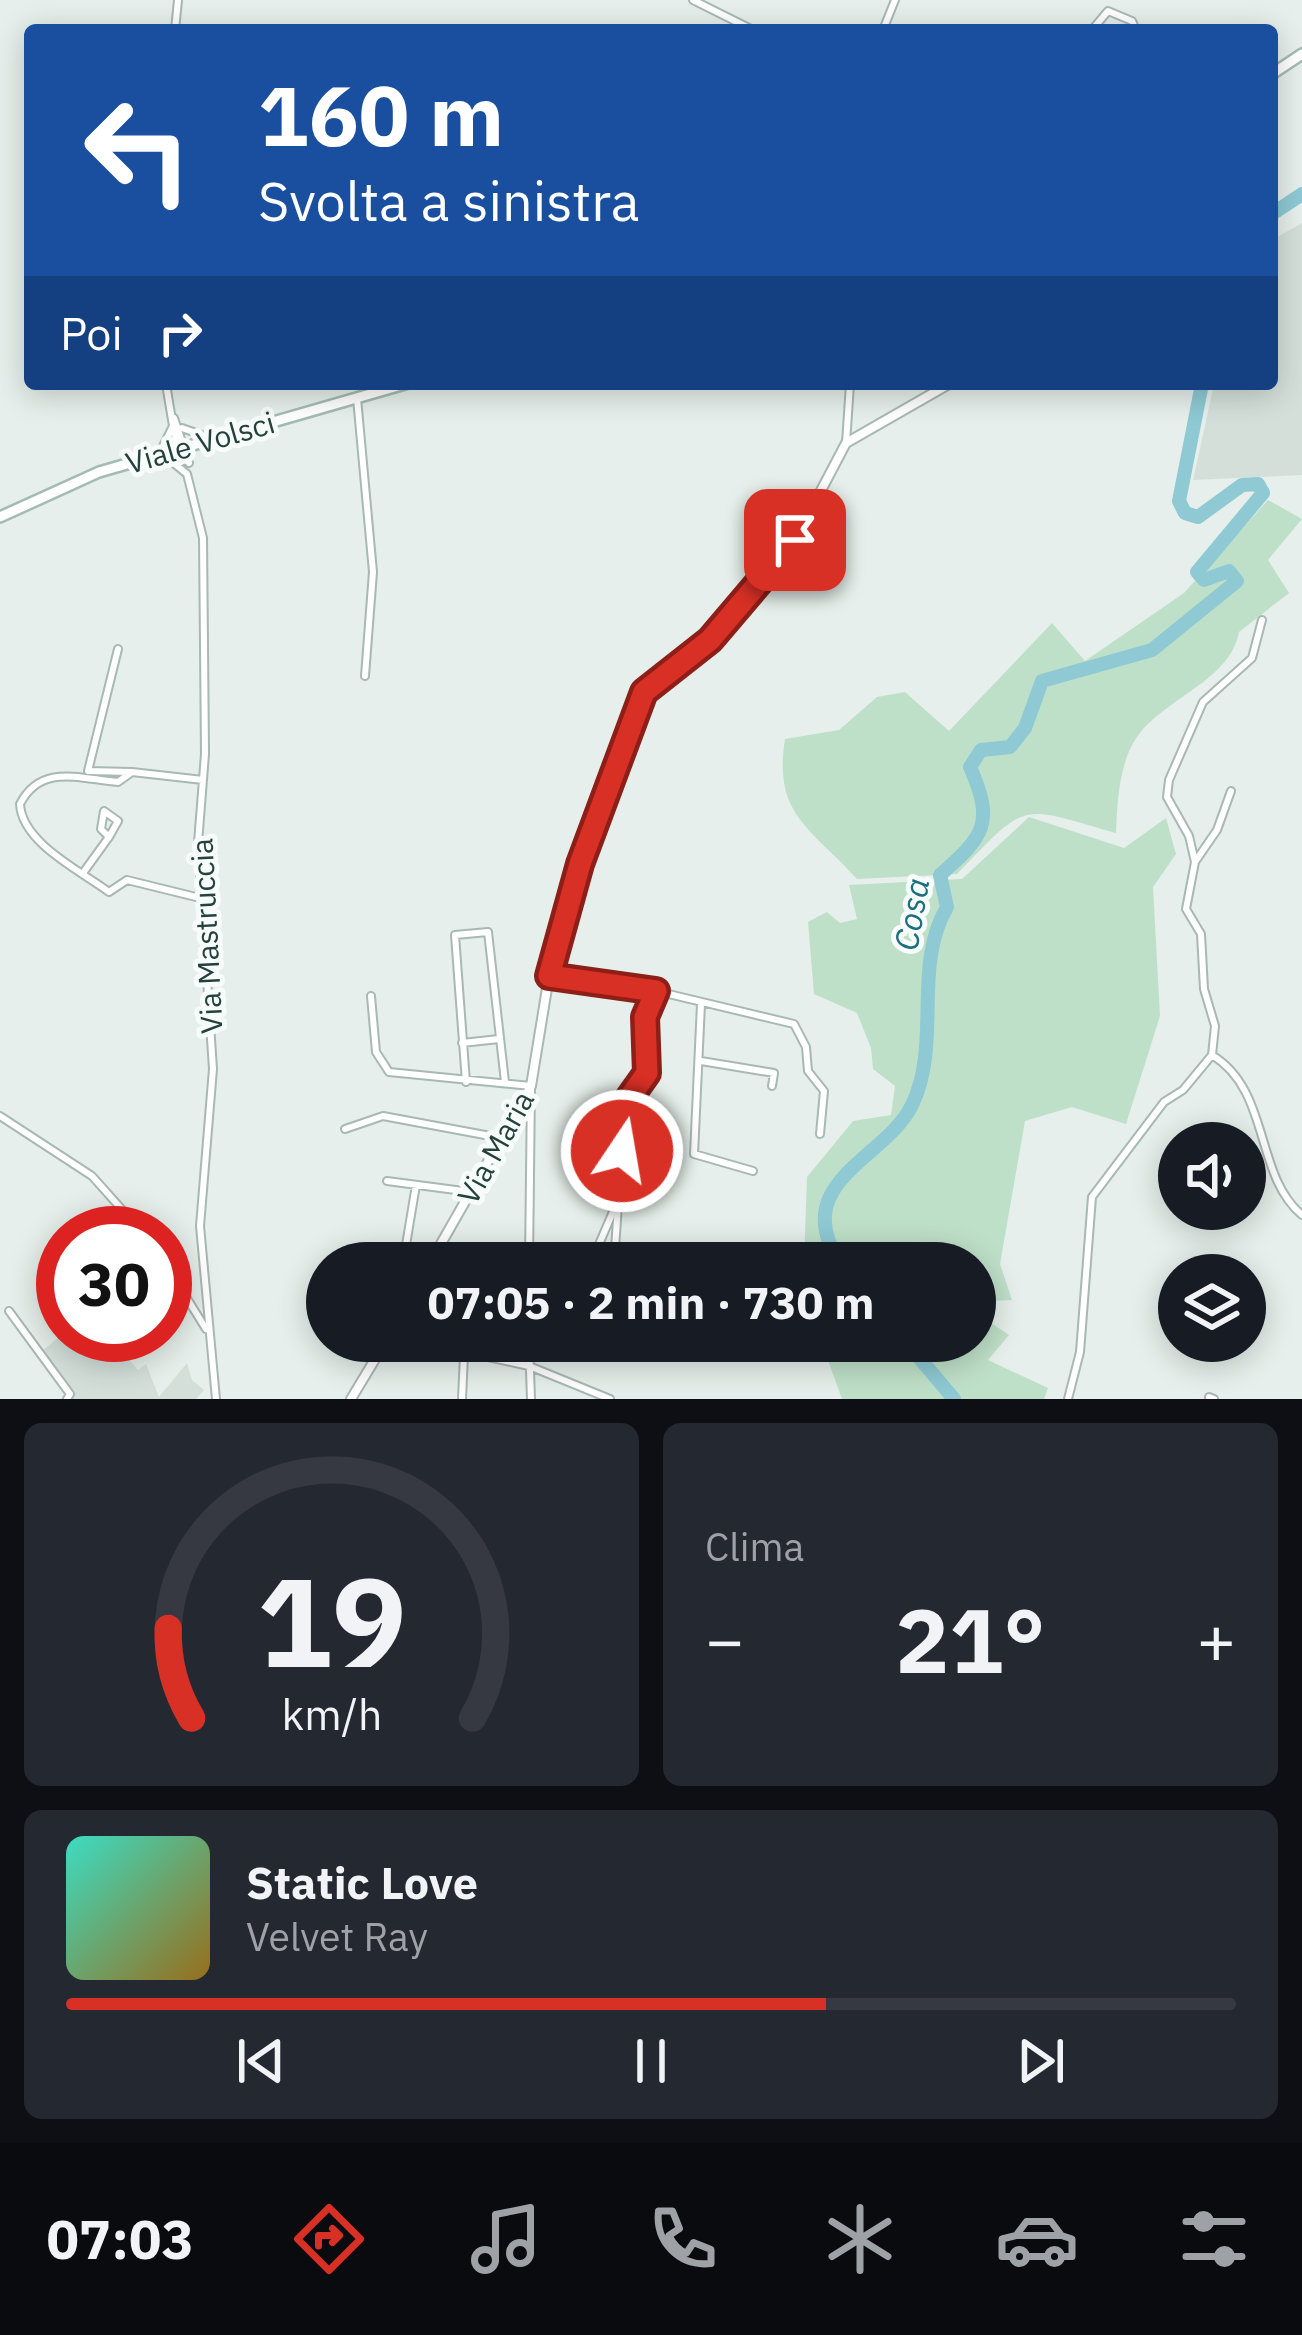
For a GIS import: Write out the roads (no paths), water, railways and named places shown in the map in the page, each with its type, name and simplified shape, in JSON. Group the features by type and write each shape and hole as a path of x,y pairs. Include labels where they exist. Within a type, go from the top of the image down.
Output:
{"main road":[{"name":"Viale Volsci","path":"0,517 61,487 160,452 383,390"}],"street":[{"path":"694,0 742,24"},
{"path":"1097,24 1108,10 1136,24"},
{"path":"167,390 177,427 211,438 186,468 160,452 177,427"},
{"path":"351,390 373,572 365,676"},
{"path":"846,443 850,390"},
{"path":"846,443 939,390"},
{"name":"Via Mastruccia","path":"177,427 203,538 200,898 212,1015 200,1226 216,1399"},
{"name":"Via Maria","path":"442,1242 531,1086 549,976 580,864 644,692 710,640 795,540 846,443"},
{"path":"1195,862 1189,836 1167,797 1168,780 1203,702 1252,658 1262,620"},
{"path":"118,649 88,771 203,780"},
{"path":"132,772 118,782 47,776 30,787 20,804 26,826 109,892 127,880 200,898"},
{"path":"1068,1399 1079,1352 1092,1197 1164,1102 1183,1090 1212,1055 1214,1026 1204,989 1201,934 1186,909 1195,862 1217,830 1231,791"},
{"path":"83,873 110,837"},
{"path":"466,1082 455,935 488,932 505,1082"},
{"path":"549,976 656,991 794,1024 806,1047 808,1071 824,1091 820,1134"},
{"path":"615,1242 625,1104 647,1073 645,1017 656,991"},
{"path":"371,996 383,1068 466,1082 531,1086 530,1242"},
{"path":"701,1004 694,1154 753,1171"},
{"path":"462,1043 499,1040"},
{"path":"1212,1055 1225,1064 1251,1103 1282,1193 1302,1216"},
{"path":"701,1061 774,1073 772,1086"},
{"path":"0,1116 92,1176 119,1206"},
{"path":"345,1129 383,1116 501,1138"},
{"path":"387,1180 471,1192"},
{"path":"406,1242 416,1184"},
{"path":"600,1242 618,1198"},
{"path":"192,1306 208,1332"},
{"path":"9,1311 70,1394 67,1399"},
{"path":"351,1399 373,1362"},
{"path":"462,1399 464,1362"},
{"path":"507,1362 610,1399"},
{"path":"529,1362 531,1399"}],"waterway":[{"path":"1278,210 1302,194"},
{"name":"Cosa","path":"830,1242 825,1212 833,1192 899,1124 921,1081 931,955 947,907 940,875 967,850 983,816 970,767 981,750 1010,747 1025,728 1042,681 1152,650 1237,581 1229,571 1204,580 1197,572 1263,493 1258,484 1242,485 1198,517 1185,513 1179,501 1201,390"},
{"name":"Cosa","path":"923,1362 954,1399"}]}
